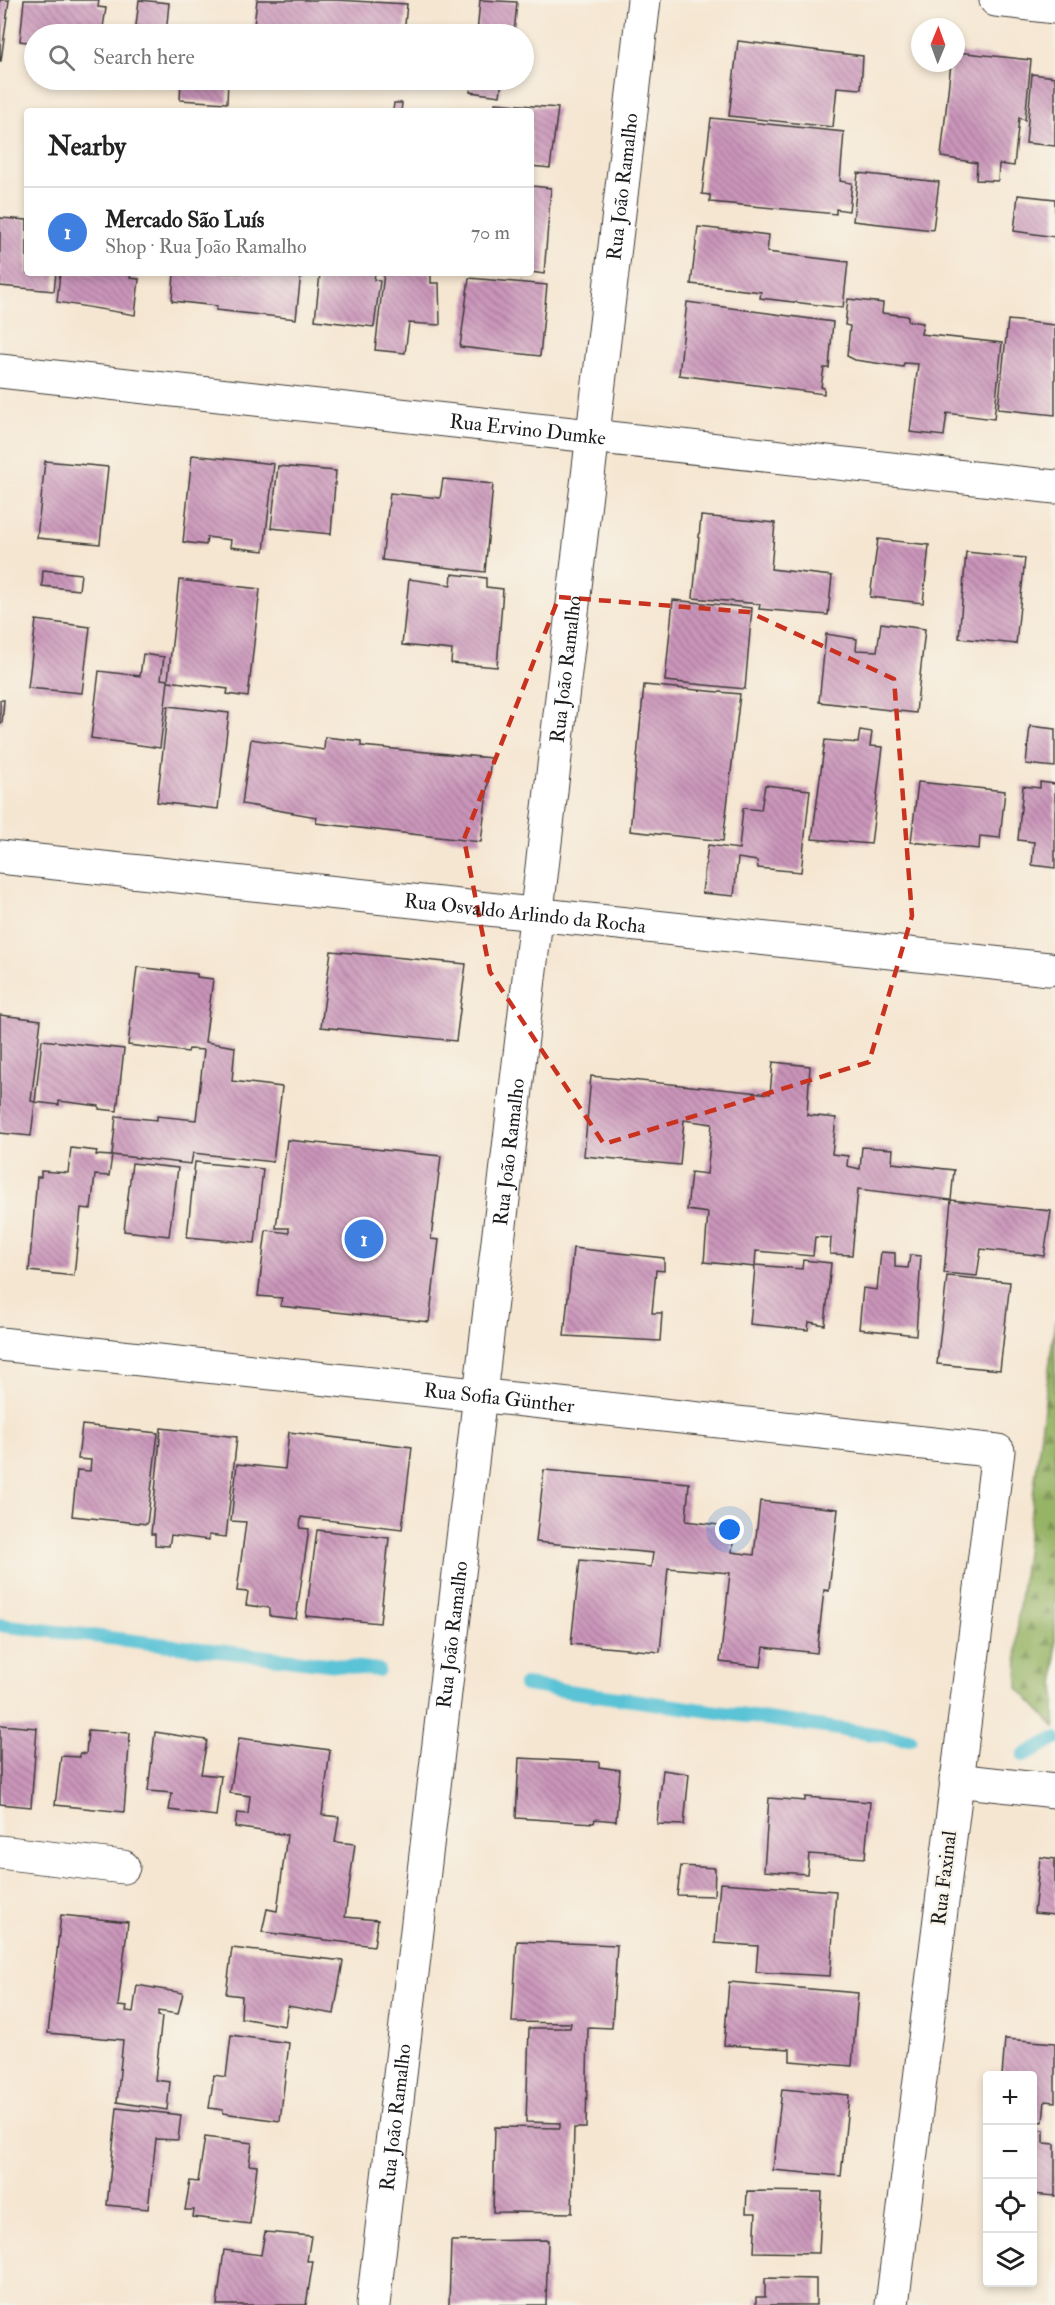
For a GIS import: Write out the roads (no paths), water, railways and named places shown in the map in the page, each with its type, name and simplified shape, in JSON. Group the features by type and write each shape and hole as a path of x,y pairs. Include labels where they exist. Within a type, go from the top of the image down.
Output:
{"street":[{"name":"Rua João Ramalho","path":"373,2305 644,0"},
{"path":"996,0 1055,7"},
{"name":"Rua Ervino Dumke","path":"0,370 1055,487"},
{"name":"Rua Osvaldo Arlindo da Rocha","path":"0,857 1049,969"},
{"name":"Rua Sofia Günther","path":"0,1344 998,1451"},
{"name":"Rua Faxinal","path":"892,2305 998,1451"},
{"path":"956,1780 1055,1791"},
{"path":"0,1852 123,1867"}],"waterway":[{"path":"0,1625 378,1670"},
{"path":"525,1685 910,1739"},
{"path":"1024,1755 1055,1739"}],"place":[{"name":"Mercado São Luís","path":"364,1239"}]}
